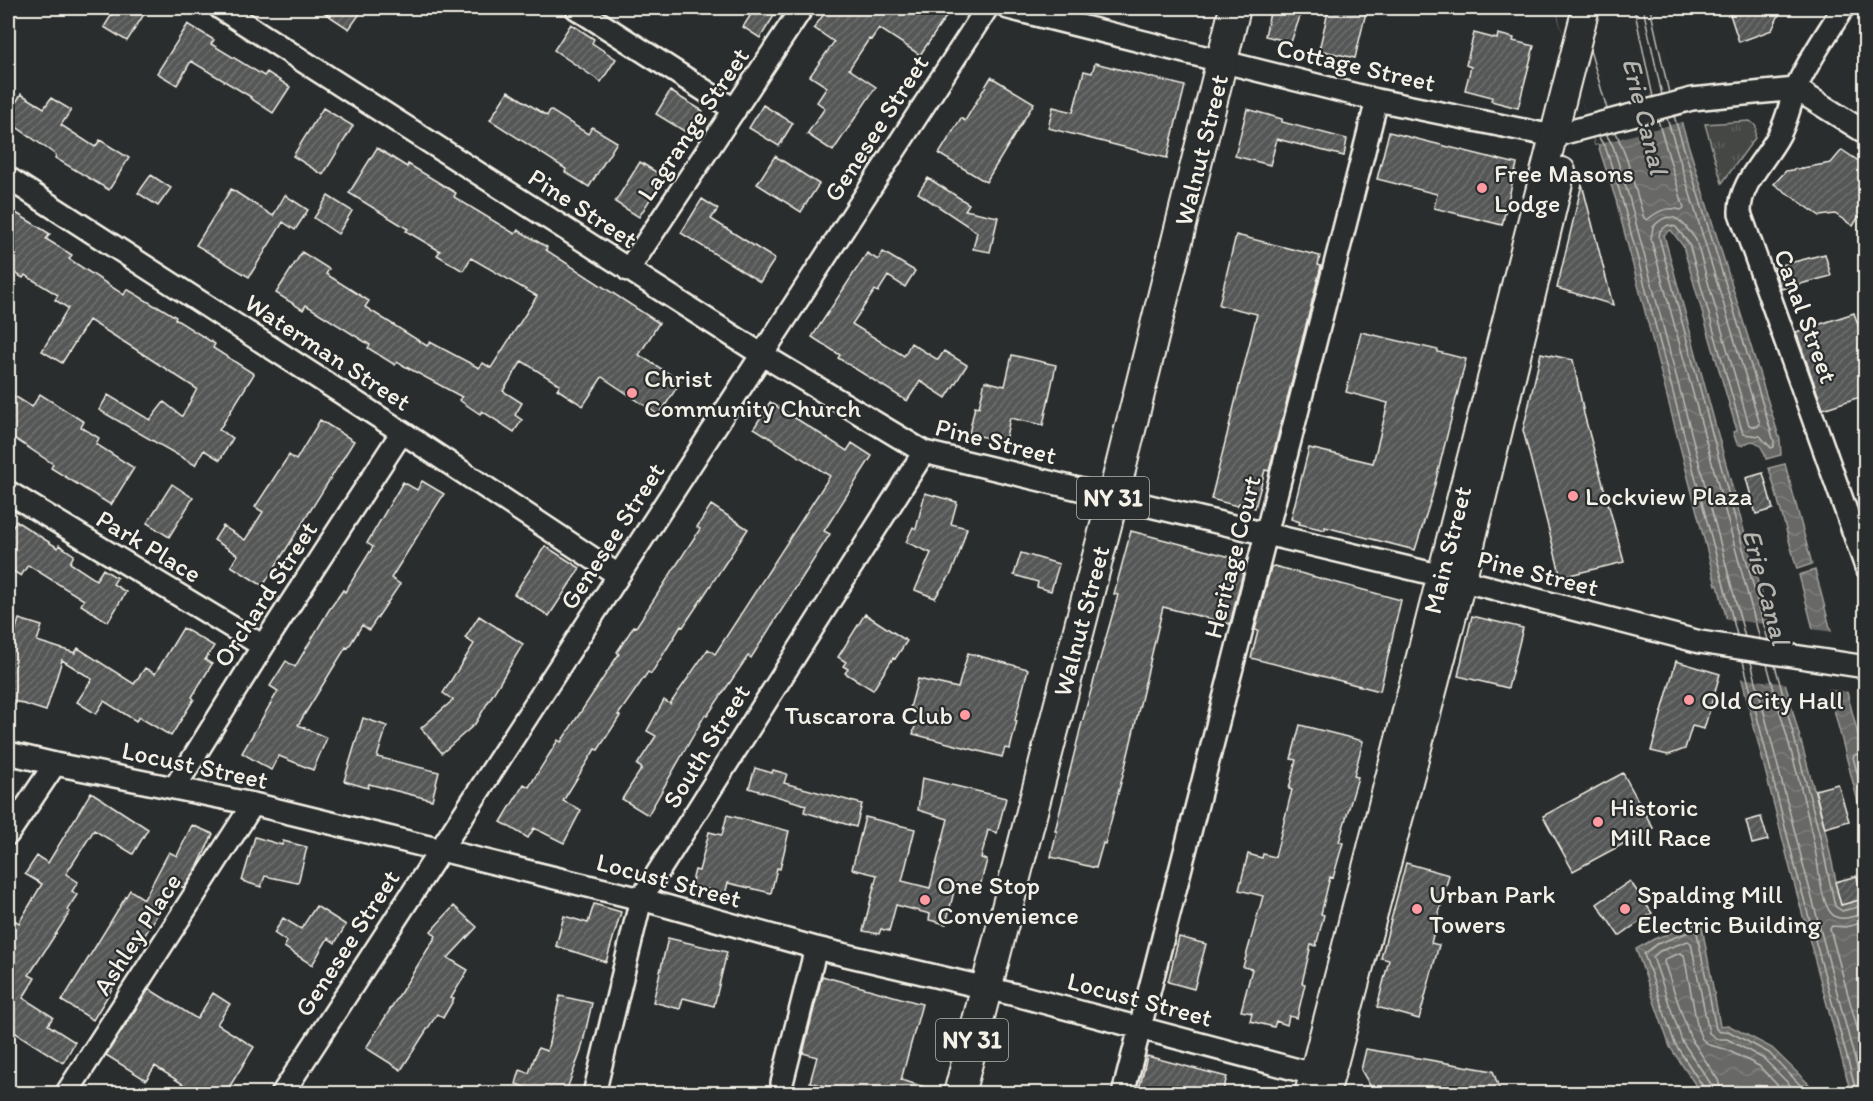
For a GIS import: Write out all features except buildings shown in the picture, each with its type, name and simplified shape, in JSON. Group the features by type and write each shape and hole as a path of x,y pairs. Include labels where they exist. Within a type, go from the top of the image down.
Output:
{"highway":[{"name":"Walnut Street","path":"959,1094 1113,498 1235,8"}],"main road":[{"name":"Main Street","path":"1571,131 1571,67 1586,8"},
{"name":"Main Street","path":"1320,1089 1451,579 1603,8"}],"street":[{"name":"Pine Street","path":"220,8 761,354 924,452 1451,579 1700,642 1866,667"},
{"path":"576,8 735,110"},
{"name":"Lagrange Street","path":"628,270 802,8"},
{"name":"Genesee Street","path":"282,1094 987,8"},
{"name":"Cottage Street","path":"1008,8 1377,100 1571,131 1692,99 1796,89"},
{"name":"Canal Street","path":"1843,8 1810,60 1796,89 1780,134 1748,185 1740,206 1740,213 1866,567"},
{"path":"1796,89 1866,133"},
{"name":"Heritage Court","path":"1123,1094 1377,100"},
{"name":"Waterman Street","path":"8,178 402,432 618,575"},
{"name":"Orchard Street","path":"175,787 263,646 402,432"},
{"name":"South Street","path":"594,1094 641,898 924,452"},
{"name":"Park Place","path":"8,492 263,646"},
{"name":"Locust Street","path":"8,753 55,765 253,804 439,851 641,898 816,948 986,987 1140,1027 1320,1089"},
{"path":"8,834 55,765"},
{"name":"Ashley Place","path":"66,1094 253,804"},
{"path":"782,1083 816,948"}],"green space":[{"path":"1750,121 1756,126 1755,138 1722,183 1705,124"}],"water":[{"name":"Erie Canal","path":"1556,8 1656,8 1683,128 1780,440 1781,455 1766,459 1761,446 1755,442 1751,441 1743,446 1737,444 1733,432 1737,431 1683,246 1671,230 1664,235 1826,834 1841,905 1863,899 1865,902 1865,1093 1851,1093 1616,200 1598,144 1595,145"},
{"path":"1785,464 1812,564 1797,569 1769,468"},
{"path":"1815,570 1865,761 1866,824 1864,825 1799,575"},
{"path":"1701,921 1720,1026 1728,1025 1772,1048 1818,1093 1701,1093 1670,1047 1636,949 1654,939"}],"pier":[{"path":"1556,8 1659,8 1685,121 1595,145"},
{"path":"1723,619 1773,625 1789,684 1738,678"},
{"path":"1811,629 1834,632 1850,692 1827,689"}],"place":[{"name":"Free Masons Lodge","path":"1482,188"},
{"name":"Christ Community Church","path":"632,393"},
{"name":"Lockview Plaza","path":"1573,496"},
{"name":"Old City Hall","path":"1689,700"},
{"name":"Tuscarora Club","path":"965,715"},
{"name":"Historic Mill Race","path":"1598,822"},
{"name":"One Stop Convenience","path":"925,900"},
{"name":"Urban Park Towers","path":"1417,909"},
{"name":"Spalding Mill Electric Building","path":"1625,909"}]}
